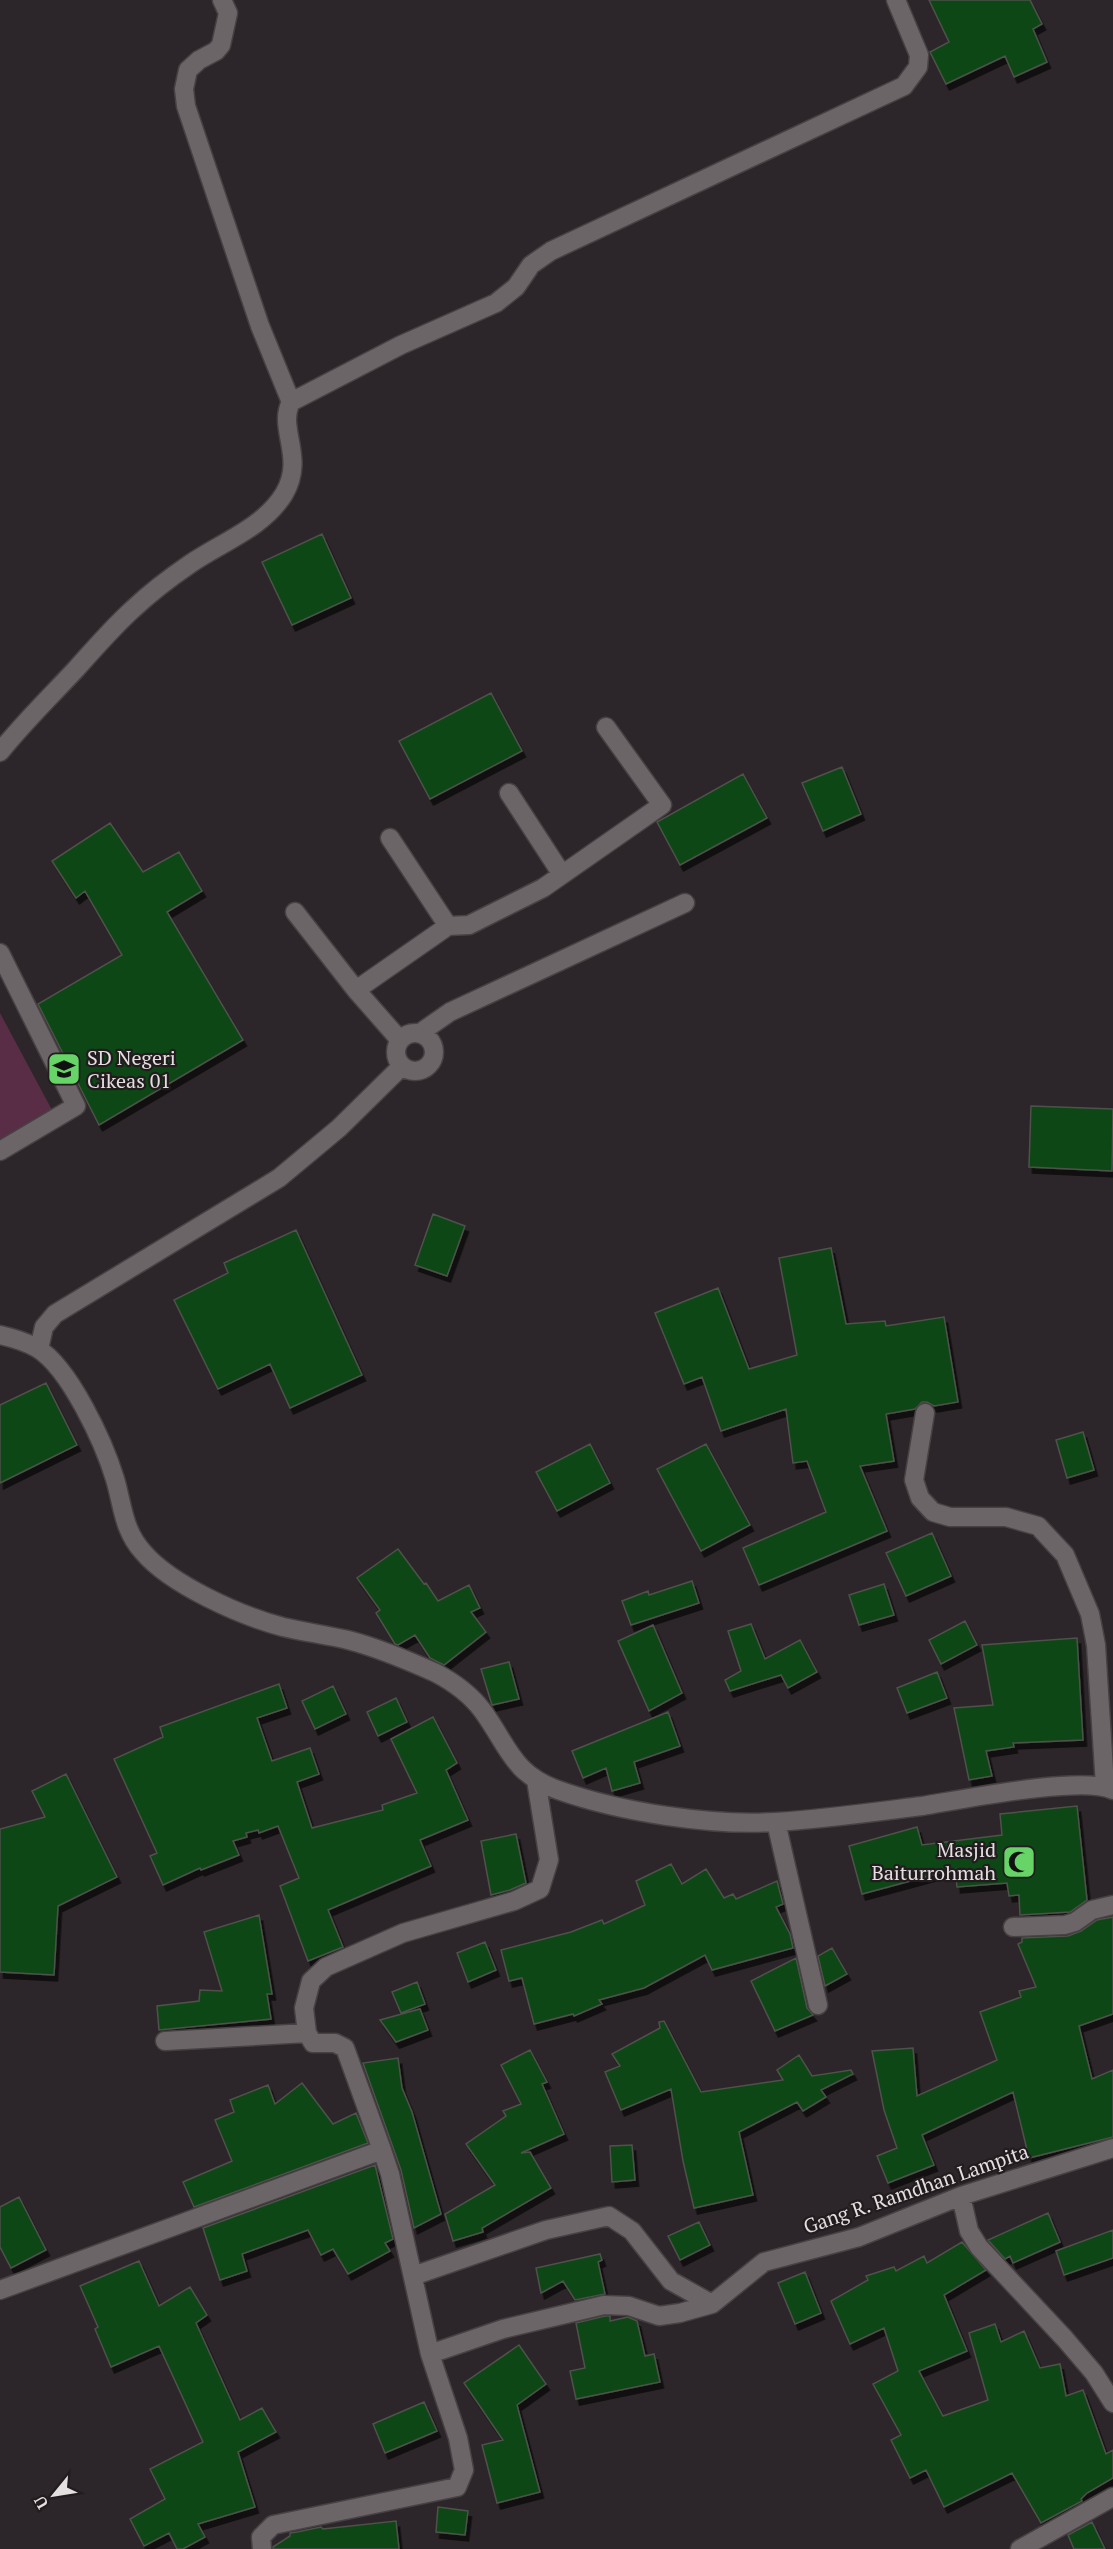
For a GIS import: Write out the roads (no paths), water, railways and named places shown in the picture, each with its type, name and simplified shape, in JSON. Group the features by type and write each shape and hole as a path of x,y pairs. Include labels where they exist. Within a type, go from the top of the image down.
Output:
{"street":[{"path":"222,0 228,13 221,45 188,70 184,90 186,106 260,326 291,402"},
{"path":"0,752 133,608 191,563 238,536 263,517 283,496 292,477 294,456 287,423 287,409 291,402 401,345 483,310 508,295 531,264 551,251 903,86 918,67 919,56 896,0"},
{"path":"356,990 448,926 469,925 543,888 561,873 662,805 606,727"},
{"path":"509,793 561,873"},
{"path":"390,838 448,926"},
{"path":"420,1033 450,1012 685,903"},
{"path":"295,912 356,990 399,1039"},
{"path":"0,953 76,1106 0,1151"},
{"path":"409,1033 420,1033 430,1039 435,1050 432,1062 424,1070 412,1072 401,1067 396,1058 395,1048 399,1039 409,1033"},
{"path":"39,1349 44,1327 56,1314 279,1178 339,1128 401,1067"},
{"path":"0,1335 18,1339 39,1349 52,1361 82,1402 115,1480 126,1528 139,1549 151,1562 200,1593 250,1617 384,1651 440,1675 472,1698 488,1719 506,1751 523,1770 536,1780 558,1790 663,1815 745,1822 776,1822 1083,1785 1109,1788 1096,1645 1090,1614 1065,1555 1038,1526 1006,1517 950,1517 933,1512 920,1498 914,1480 925,1413"},
{"path":"262,2549 261,2537 273,2525 457,2487 464,2470 458,2438 430,2354 390,2174 382,2150 345,2048 335,2043 313,2043 307,2033 303,2016 309,1986 314,1977 326,1967 403,1933 514,1901 540,1889 549,1860 536,1780"},
{"path":"776,1822 818,2005"},
{"path":"1013,1927 1065,1925 1075,1922 1092,1910 1113,1905"},
{"path":"165,2041 307,2033"},
{"name":"Gang R. Ramdhan Lampita","path":"430,2354 503,2329 604,2305 629,2306 659,2316 712,2304 764,2262 859,2237 961,2196 1113,2148"},
{"path":"0,2290 382,2150"},
{"path":"961,2196 969,2231 979,2247 1065,2339 1094,2373 1113,2403"},
{"path":"413,2276 546,2230 609,2216 632,2231 670,2281 712,2304"},
{"path":"1020,2549 1113,2497"}],"place":[{"name":"SD Negeri Cikeas 01","path":"64,1069"},
{"name":"Masjid Baiturrohmah","path":"1019,1862"}]}
